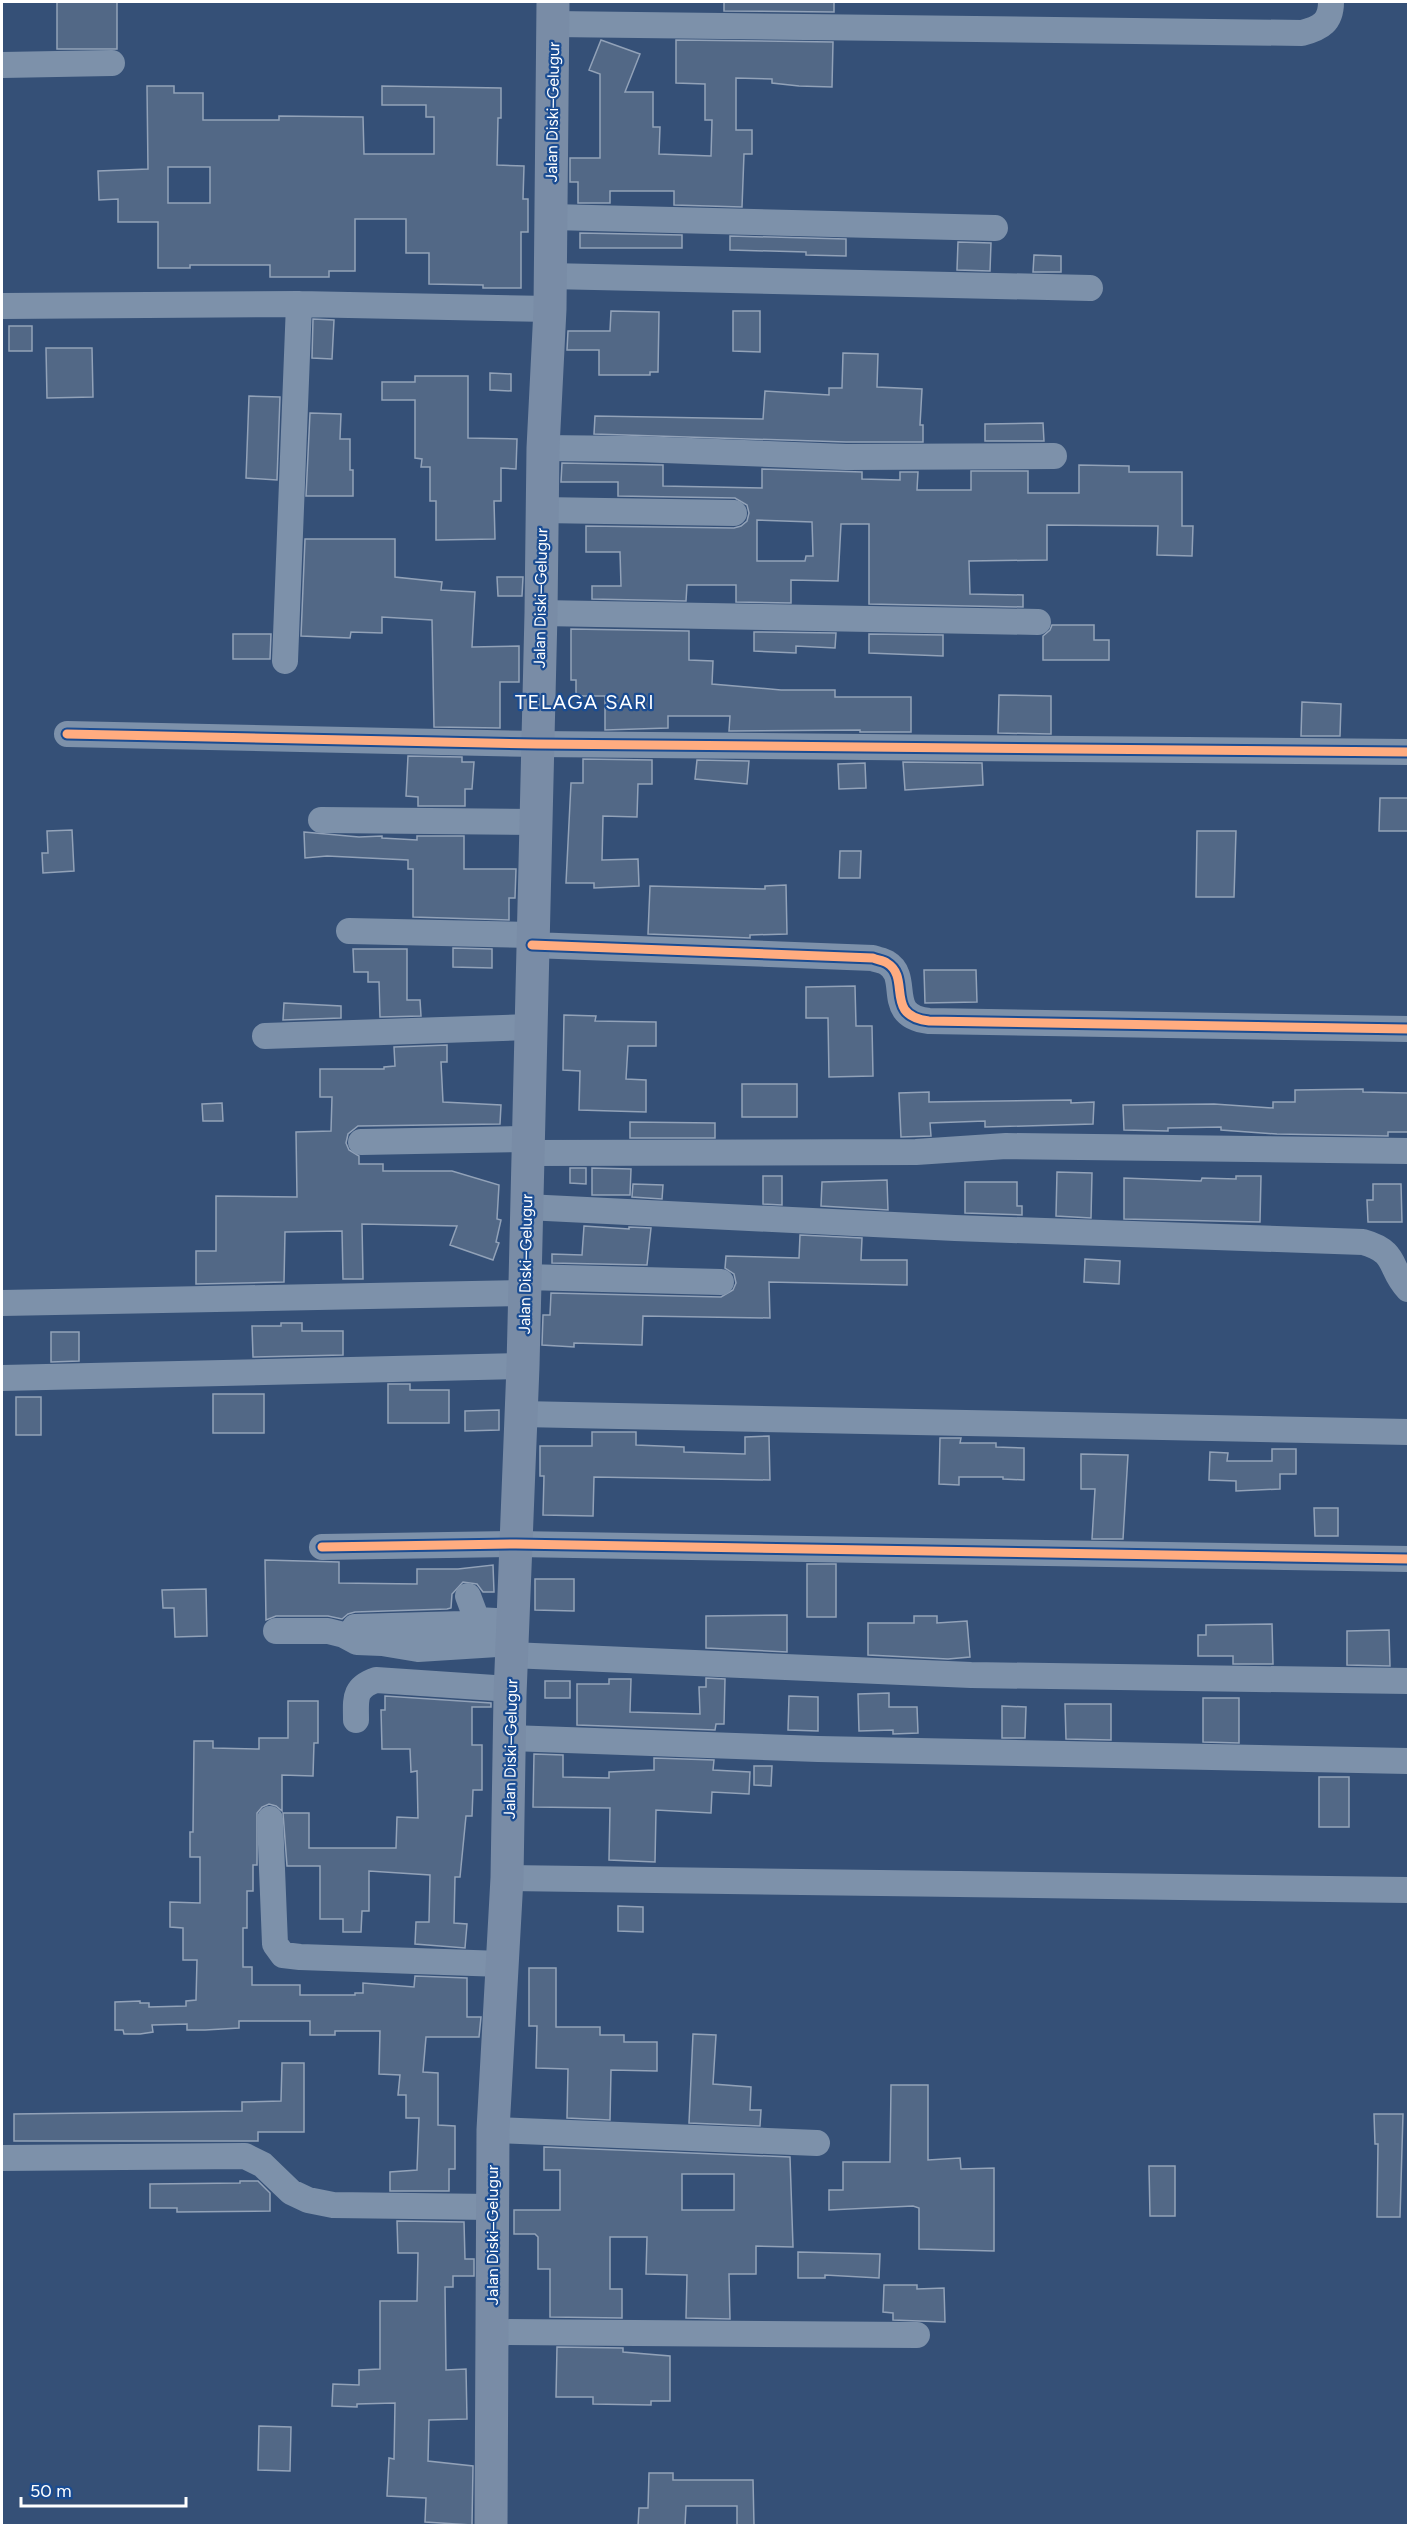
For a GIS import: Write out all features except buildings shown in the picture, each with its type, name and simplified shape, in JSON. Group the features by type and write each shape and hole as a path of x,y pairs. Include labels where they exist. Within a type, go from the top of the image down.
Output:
{"main road":[{"name":"Jalan Diski–Gelugur","path":"491,2526 491,2207 507,1878 511,1689 498,1634 516,1544 523,1366 541,613 541,510 550,309 553,13"}],"street":[{"path":"553,13 1302,33 1320,28 1326,22 1331,2"},
{"path":"2,65 112,63"},
{"path":"551,217 995,228"},
{"path":"549,276 1090,288"},
{"path":"2,306 298,304 550,309"},
{"path":"285,662 298,304"},
{"path":"543,448 672,450 846,457 1054,456"},
{"path":"541,510 734,513"},
{"path":"541,613 1038,622"},
{"path":"67,734 537,744 1408,752"},
{"path":"321,820 535,822"},
{"path":"349,931 873,958 888,963 896,974 900,997 906,1013 915,1019 929,1021 1408,1029"},
{"path":"265,1036 530,1027"},
{"path":"361,1142 916,1152 1006,1146 1408,1151"},
{"path":"526,1207 955,1228 1363,1242 1377,1246 1388,1254 1408,1289"},
{"path":"2,1303 524,1285 721,1282"},
{"path":"2,1378 523,1366"},
{"path":"521,1414 1408,1432"},
{"path":"322,1547 516,1544 1408,1559"},
{"path":"468,1596 498,1634"},
{"path":"276,1631 328,1631 338,1634 350,1627 463,1624 498,1634 971,1675 1408,1681"},
{"path":"356,1720 356,1697 360,1689 376,1680 511,1689"},
{"path":"510,1738 818,1749 1408,1761"},
{"path":"270,1819 275,1944 283,1954 300,1957 502,1964"},
{"path":"507,1878 1408,1890"},
{"path":"493,2130 817,2143"},
{"path":"2,2158 244,2157 263,2164 291,2192 309,2200 333,2205 491,2207"},
{"path":"492,2332 917,2335"}],"cycle path":[{"path":"67,734 537,744 1408,752"},
{"path":"532,945 873,958 885,962 894,970 898,978 902,1004 907,1012 915,1018 929,1021 1408,1029"},
{"path":"322,1547 516,1544 1408,1559"}],"district":[{"name":"TELAGA SARI","path":"585,702"}]}
